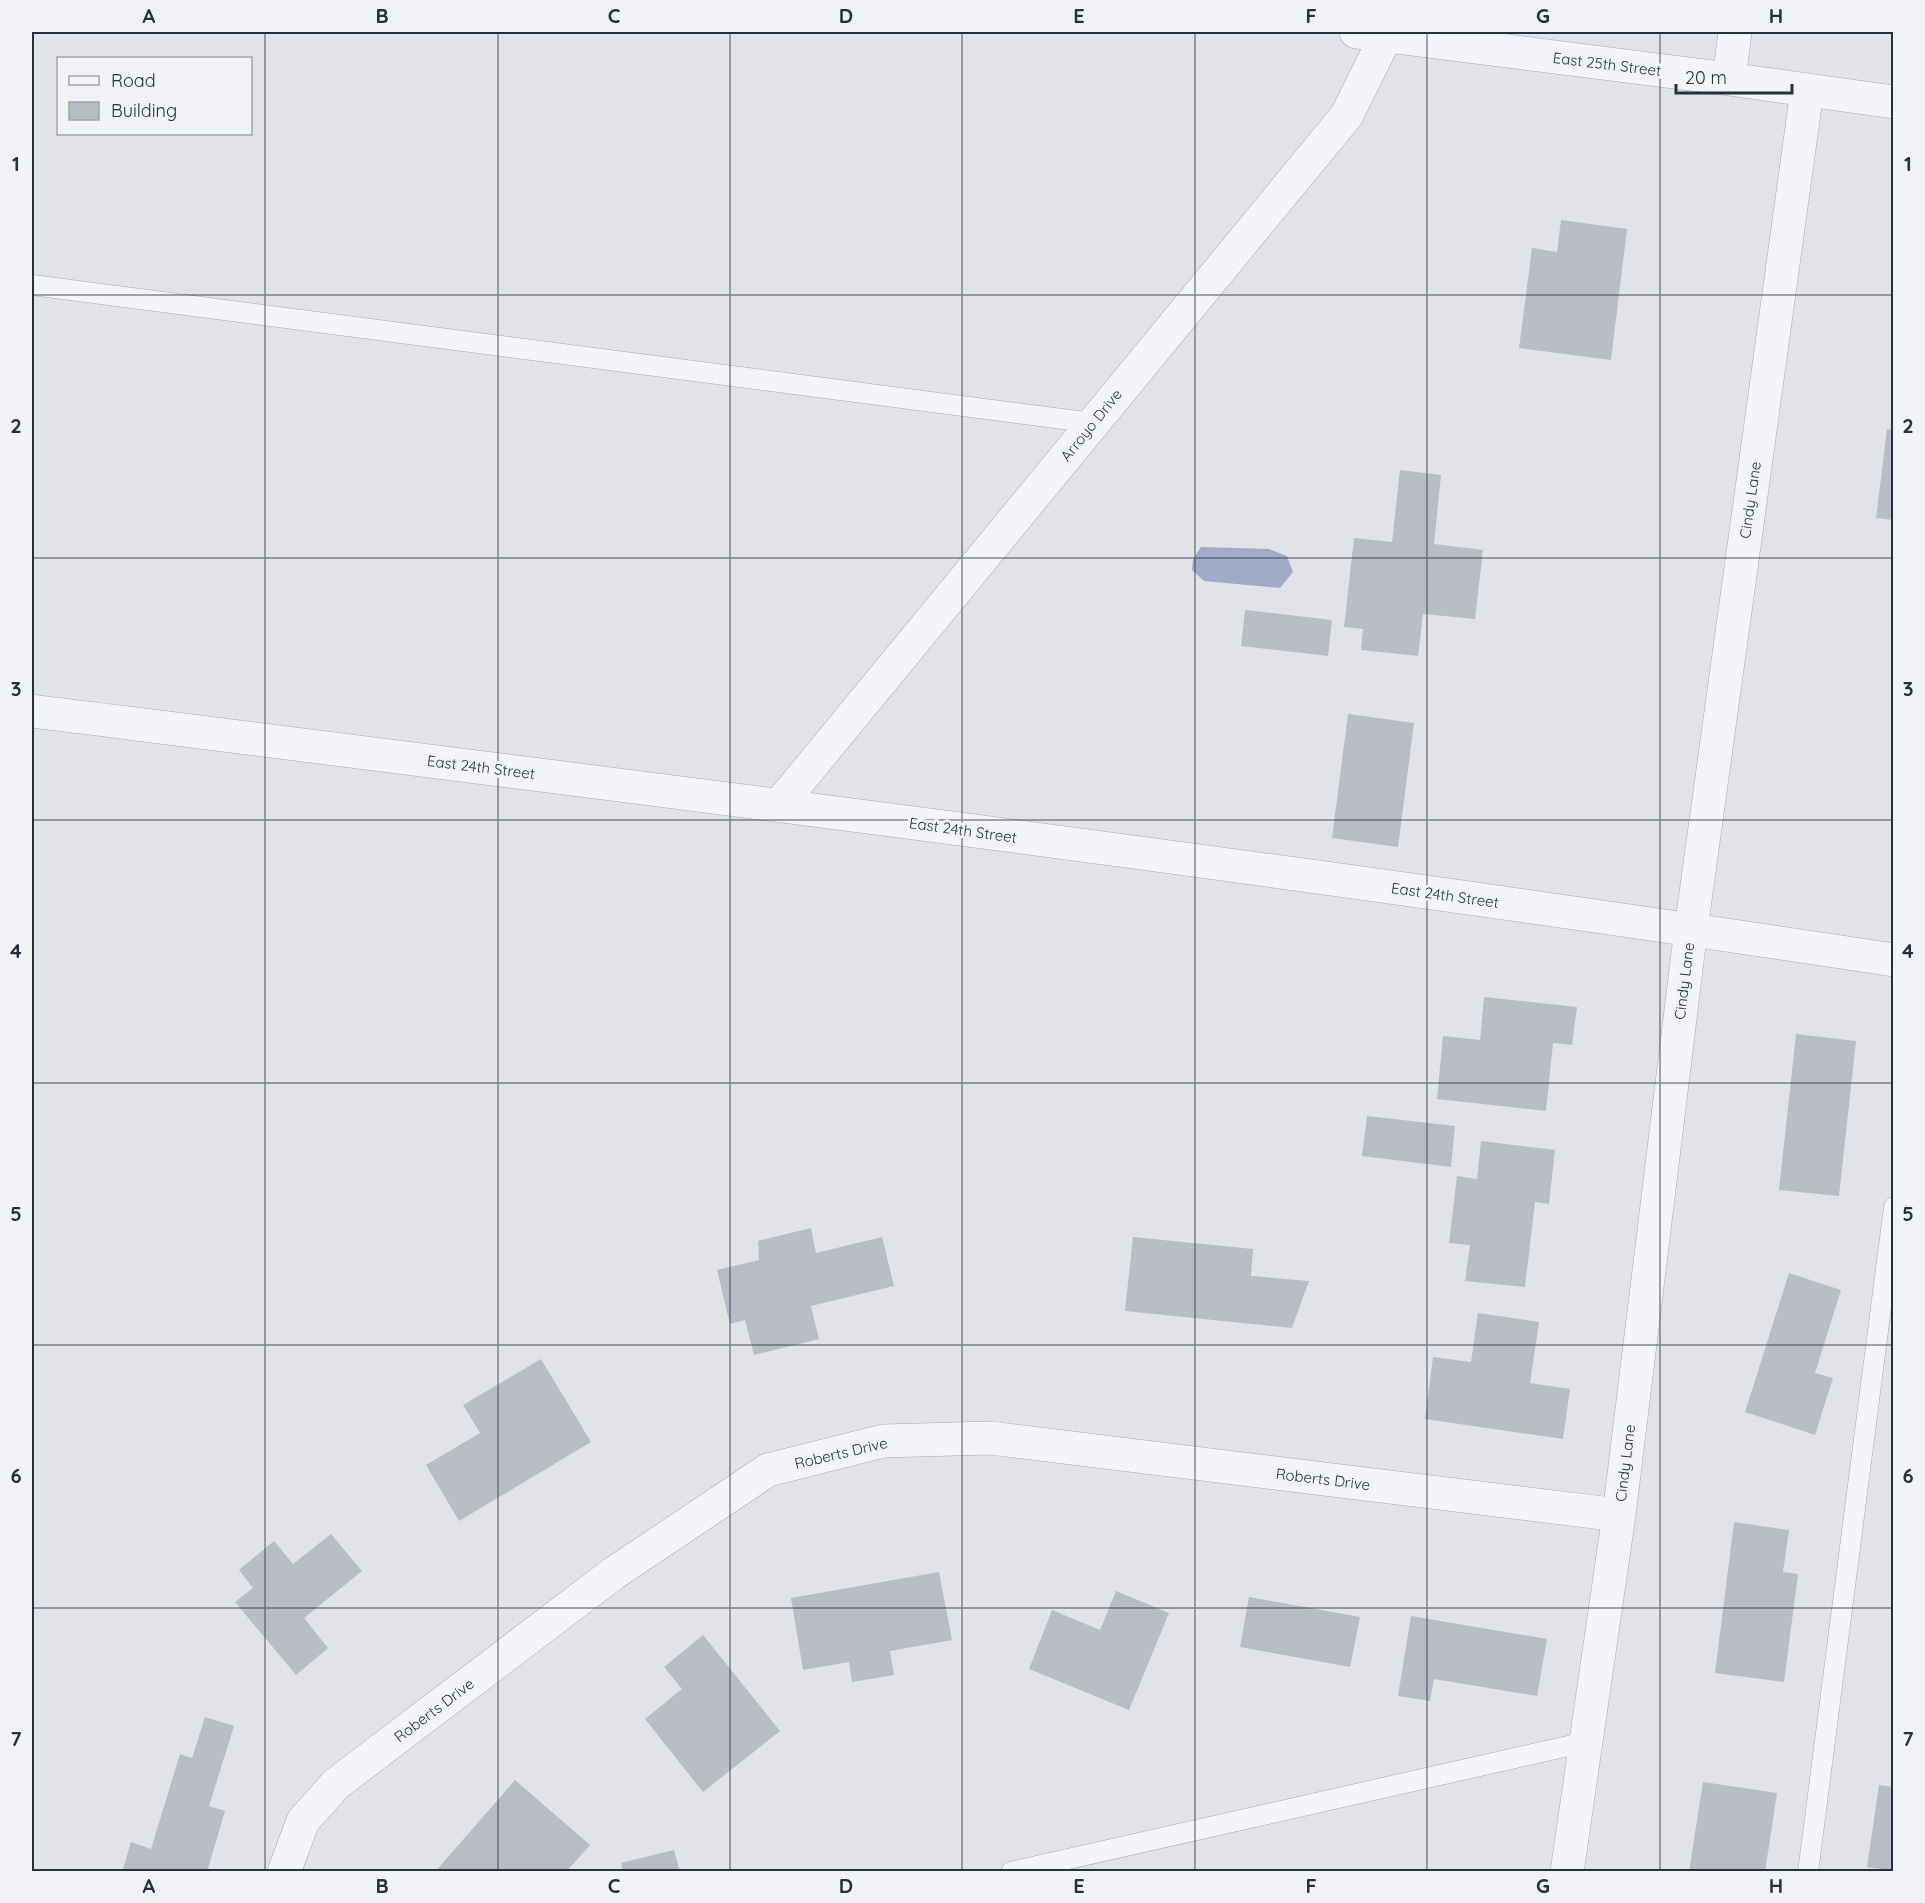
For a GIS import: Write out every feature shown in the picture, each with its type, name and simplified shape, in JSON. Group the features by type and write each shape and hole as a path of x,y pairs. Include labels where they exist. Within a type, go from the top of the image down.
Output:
{"street":[{"path":"1729,79 1735,32"},
{"name":"East 25th Street","path":"1371,34 1442,37 1807,92 1893,102"},
{"name":"Arroyo Drive","path":"780,804 1347,115 1371,34"},
{"name":"Cindy Lane","path":"1567,1872 1619,1515 1690,929 1807,92"},
{"name":"East 24th Street","path":"32,711 780,804 1690,929 1893,960"},
{"name":"Roberts Drive","path":"284,1872 303,1821 336,1784 614,1573 768,1470 883,1441 990,1438 1619,1515"}],"lane":[{"path":"32,285 1093,423"},
{"path":"1808,1872 1893,1207"},
{"path":"1011,1872 1586,1742"}],"water":[{"path":"1201,547 1269,549 1287,556 1293,572 1280,588 1204,581 1192,570 1193,559"}],"building":[{"path":"1561,220 1627,229 1611,360 1519,348 1532,248 1557,252"},
{"path":"1887,429 1894,430 1894,520 1876,518"},
{"path":"1400,470 1441,475 1434,544 1483,550 1475,619 1423,614 1418,656 1361,650 1363,629 1344,627 1354,538 1392,542"},
{"path":"1245,610 1332,620 1328,656 1241,646"},
{"path":"1348,714 1414,723 1398,847 1332,838"},
{"path":"1484,997 1577,1007 1572,1045 1553,1043 1546,1111 1437,1099 1443,1036 1480,1040"},
{"path":"1796,1034 1856,1041 1839,1196 1779,1190"},
{"path":"1367,1116 1455,1126 1451,1167 1362,1156"},
{"path":"1481,1141 1555,1150 1549,1204 1535,1202 1525,1287 1465,1281 1470,1245 1449,1243 1457,1176 1477,1179"},
{"path":"811,1228 816,1253 882,1237 894,1286 811,1306 819,1339 754,1355 745,1320 730,1324 717,1270 759,1260 758,1241"},
{"path":"1133,1237 1253,1249 1251,1276 1309,1281 1292,1328 1125,1311"},
{"path":"1789,1273 1841,1290 1815,1373 1833,1378 1815,1435 1745,1412"},
{"path":"1478,1313 1539,1322 1530,1383 1570,1389 1563,1439 1425,1419 1433,1357 1471,1362"},
{"path":"541,1359 591,1442 459,1521 426,1465 480,1433 463,1405"},
{"path":"1734,1522 1789,1530 1783,1572 1798,1574 1784,1682 1715,1673"},
{"path":"331,1534 362,1571 304,1618 328,1648 296,1675 235,1602 253,1588 239,1570 274,1541 293,1564"},
{"path":"939,1572 952,1640 890,1651 894,1675 852,1682 849,1662 803,1670 791,1598"},
{"path":"1116,1591 1169,1613 1129,1710 1029,1669 1052,1610 1100,1630"},
{"path":"1249,1597 1360,1617 1350,1667 1240,1647"},
{"path":"1411,1616 1547,1639 1537,1696 1434,1679 1430,1701 1398,1696"},
{"path":"703,1635 780,1731 703,1792 645,1719 682,1689 664,1667"},
{"path":"205,1717 234,1726 209,1806 225,1811 207,1872 122,1872 131,1842 151,1849 180,1754 192,1758"},
{"path":"515,1780 590,1845 566,1872 435,1872"},
{"path":"1703,1782 1777,1793 1765,1872 1689,1872"},
{"path":"1879,1785 1894,1787 1894,1871 1867,1867"},
{"path":"674,1850 680,1872 623,1872 621,1863"}]}
